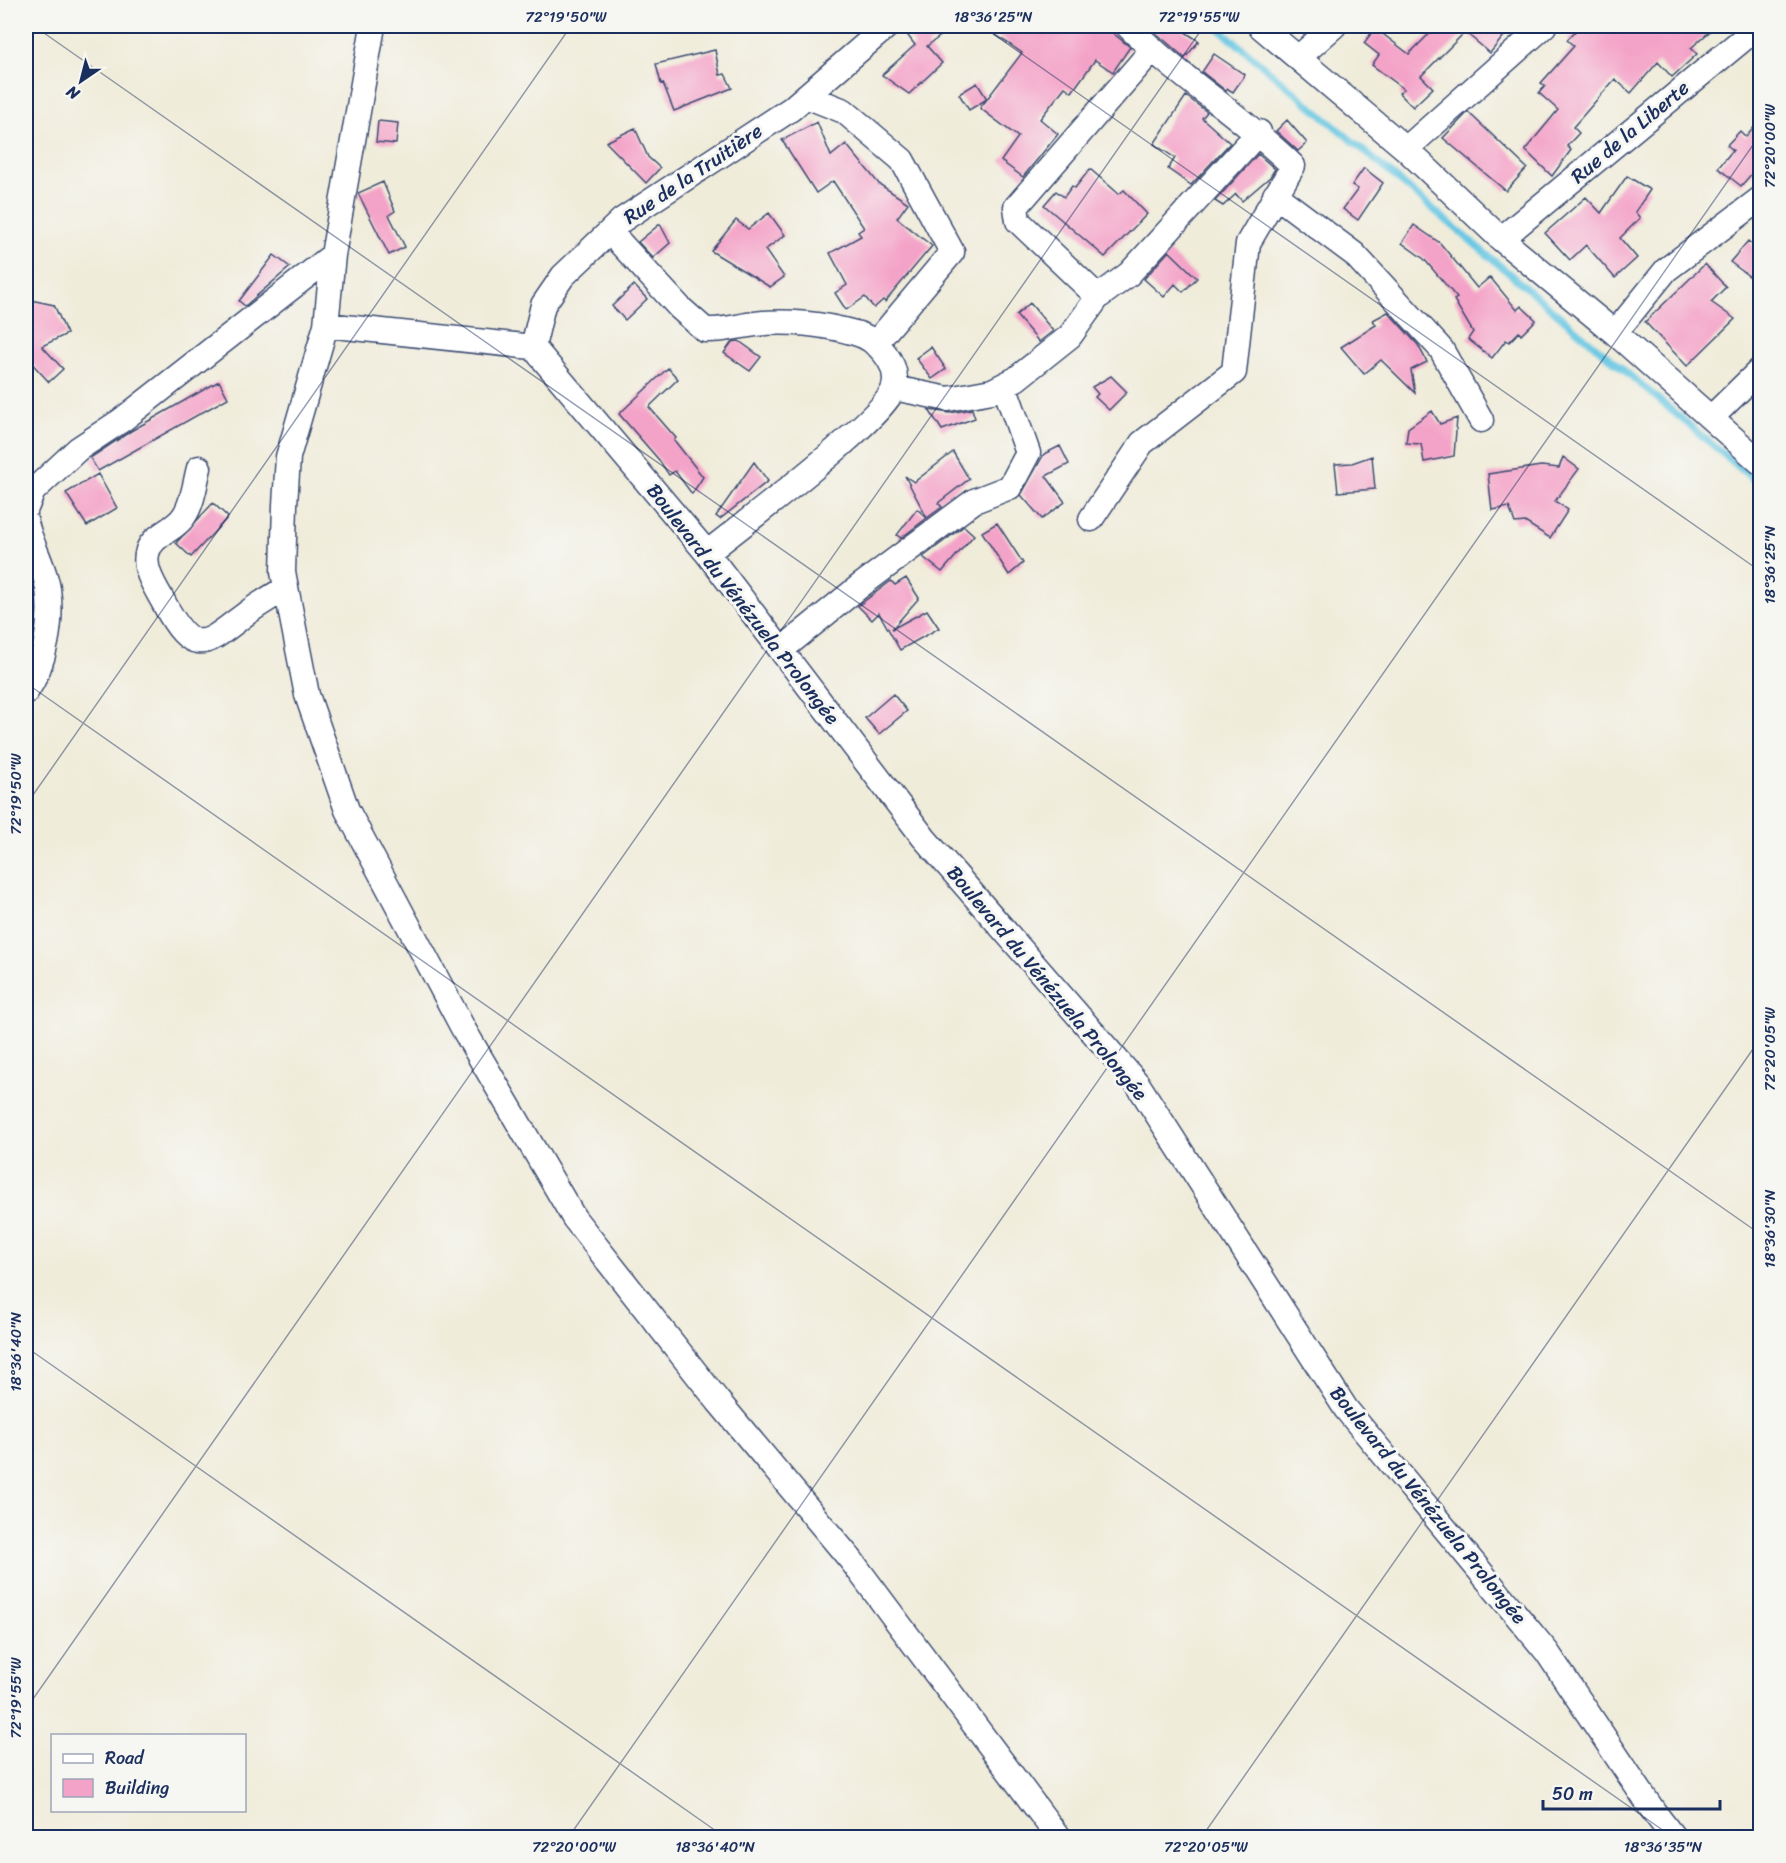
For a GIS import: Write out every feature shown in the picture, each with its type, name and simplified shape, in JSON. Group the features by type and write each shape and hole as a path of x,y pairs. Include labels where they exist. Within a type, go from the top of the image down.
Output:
{"street":[{"path":"373,26 333,255 326,325 288,457 283,572 307,695 347,810 464,1030 574,1218 718,1401 851,1560 1059,1838"},
{"name":"Rue de la Truitière","path":"533,347 543,305 563,276 622,220 791,109 887,26"},
{"path":"1091,519 1142,443 1234,372 1248,243 1293,166 1259,132 1152,50 1128,26"},
{"path":"1260,26 1406,149 1501,238 1615,333 1761,462"},
{"path":"1298,58 1334,26"},
{"path":"1406,149 1544,26"},
{"name":"Rue de la Liberte","path":"1501,238 1759,26"},
{"path":"1098,297 1018,220 1016,207 1152,50"},
{"path":"806,96 844,111 902,159 952,252 875,344"},
{"path":"894,388 948,399 992,391 1016,379 1070,336 1098,297 1129,274 1259,132"},
{"path":"1275,195 1354,254 1441,349 1481,420"},
{"path":"1615,333 1666,270 1761,199"},
{"path":"610,232 686,314 705,330 757,324 802,324 857,333 875,344 888,358 894,373 894,388 863,426 707,553"},
{"path":"28,497 78,449 122,420 333,255"},
{"path":"326,325 533,347"},
{"name":"Boulevard du Vénézuela Prolongée","path":"533,347 707,553 924,838 1137,1083 1346,1409 1547,1652 1654,1812 1674,1838"},
{"path":"1712,417 1761,370"},
{"path":"781,650 860,586 974,501 1010,488 1028,453 1004,385"},
{"path":"199,468 184,516 157,537 147,553 147,567 174,621 187,637 196,642 206,643 285,588"},
{"path":"26,523 48,588 50,622 42,659 26,692"}],"building":[{"path":"921,26 954,26 927,46 942,63 909,94 882,75 915,45 908,36"},
{"path":"983,26 1104,26 1130,47 1113,72 1095,60 1072,92 1065,87 1040,119 1058,134 1023,177 1001,161 1018,137 980,108 1022,53"},
{"path":"1148,26 1176,26 1199,41 1185,58"},
{"path":"1437,26 1512,26 1490,53 1465,32 1421,76 1433,88 1413,107 1399,93 1404,89 1372,65 1379,55 1364,43 1375,28 1409,54"},
{"path":"1580,26 1716,26 1691,48 1697,54 1672,77 1658,62 1631,93 1615,79 1573,127 1579,133 1567,146 1571,150 1552,176 1525,150 1558,110 1539,93 1545,86 1541,83 1574,46 1567,40"},
{"path":"715,50 720,75 725,74 732,88 674,111 663,83 661,84 656,64"},
{"path":"1214,54 1245,75 1233,92 1228,89 1226,91 1202,72"},
{"path":"977,83 987,99 969,110 959,94"},
{"path":"1186,96 1207,112 1202,118 1230,143 1191,185 1168,169 1175,158 1154,144"},
{"path":"1468,112 1527,168 1506,191 1443,138"},
{"path":"1761,119 1761,163 1741,186 1718,168 1733,150 1727,145 1740,131 1746,137"},
{"path":"1287,120 1307,143 1298,151 1276,131"},
{"path":"378,121 398,123 396,144 376,142"},
{"path":"817,122 831,156 846,144 879,184 908,203 897,218 932,246 885,302 883,300 874,308 865,297 846,310 835,293 847,285 830,253 861,236 858,232 864,228 833,181 816,193 782,140"},
{"path":"635,128 648,157 660,168 646,183 606,142"},
{"path":"1258,154 1275,169 1270,177 1242,201 1236,194 1223,206 1215,201"},
{"path":"1364,168 1383,183 1358,220 1343,209 1358,189 1352,185"},
{"path":"1090,169 1119,194 1124,190 1147,214 1105,257 1044,205 1056,191 1064,197 1072,186 1075,188"},
{"path":"1627,176 1650,190 1635,212 1640,218 1620,238 1637,258 1615,278 1586,245 1570,260 1545,233 1586,197 1601,213"},
{"path":"383,182 395,211 389,215 405,247 389,255 358,193"},
{"path":"769,213 785,235 765,250 784,277 770,287 711,251 736,220 748,229"},
{"path":"660,224 670,243 653,258 638,242"},
{"path":"1414,225 1440,243 1477,288 1490,277 1517,310 1521,306 1536,320 1521,335 1519,332 1509,342 1506,340 1492,358 1468,339 1473,332 1454,300 1457,298 1424,259 1402,243"},
{"path":"1748,241 1761,252 1761,285 1730,262"},
{"path":"1169,251 1197,278 1183,292 1175,284 1164,297 1144,279"},
{"path":"274,255 290,267 245,306 239,301"},
{"path":"1705,264 1726,287 1711,302 1735,319 1687,366 1645,322"},
{"path":"634,285 647,299 625,320 612,306"},
{"path":"26,299 54,305 67,334 42,346 63,369 49,382 26,357"},
{"path":"1030,303 1053,331 1039,342 1016,315"},
{"path":"1388,312 1418,345 1427,362 1411,370 1415,393 1381,360 1364,374 1341,347 1376,325 1373,320"},
{"path":"739,341 761,357 750,371 724,353 732,342"},
{"path":"931,347 946,369 932,379 916,358"},
{"path":"668,368 678,379 649,407 676,438 674,440 703,477 692,494 675,471 669,475 619,414"},
{"path":"1111,376 1127,392 1109,410 1095,397 1098,394 1092,387"},
{"path":"219,381 228,398 98,471 90,458 131,431"},
{"path":"972,409 975,418 942,430 929,410 950,413"},
{"path":"1432,411 1440,424 1457,418 1454,456 1424,462 1421,444 1406,443 1408,428"},
{"path":"1060,446 1069,464 1046,476 1065,502 1042,519 1021,495 1044,454"},
{"path":"953,452 969,479 938,503 942,507 927,518 905,476 914,482"},
{"path":"1372,456 1375,489 1338,492 1335,464 1352,463"},
{"path":"1563,457 1579,469 1555,501 1568,510 1550,538 1525,522 1515,523 1509,507 1492,510 1488,474 1541,466 1559,468"},
{"path":"754,462 768,481 720,519 716,516"},
{"path":"98,474 117,508 87,526 66,493"},
{"path":"213,503 228,517 191,557 176,543"},
{"path":"917,509 927,518 901,538 897,535"},
{"path":"997,523 1023,563 1009,575 982,532"},
{"path":"964,526 974,535 942,572 923,557"},
{"path":"906,578 919,598 892,629 927,610 939,628 900,650 879,613 872,620 858,606 891,581 895,585"},
{"path":"893,694 907,711 879,734 865,718"}],"waterway":[{"path":"1216,26 1760,485"}]}
